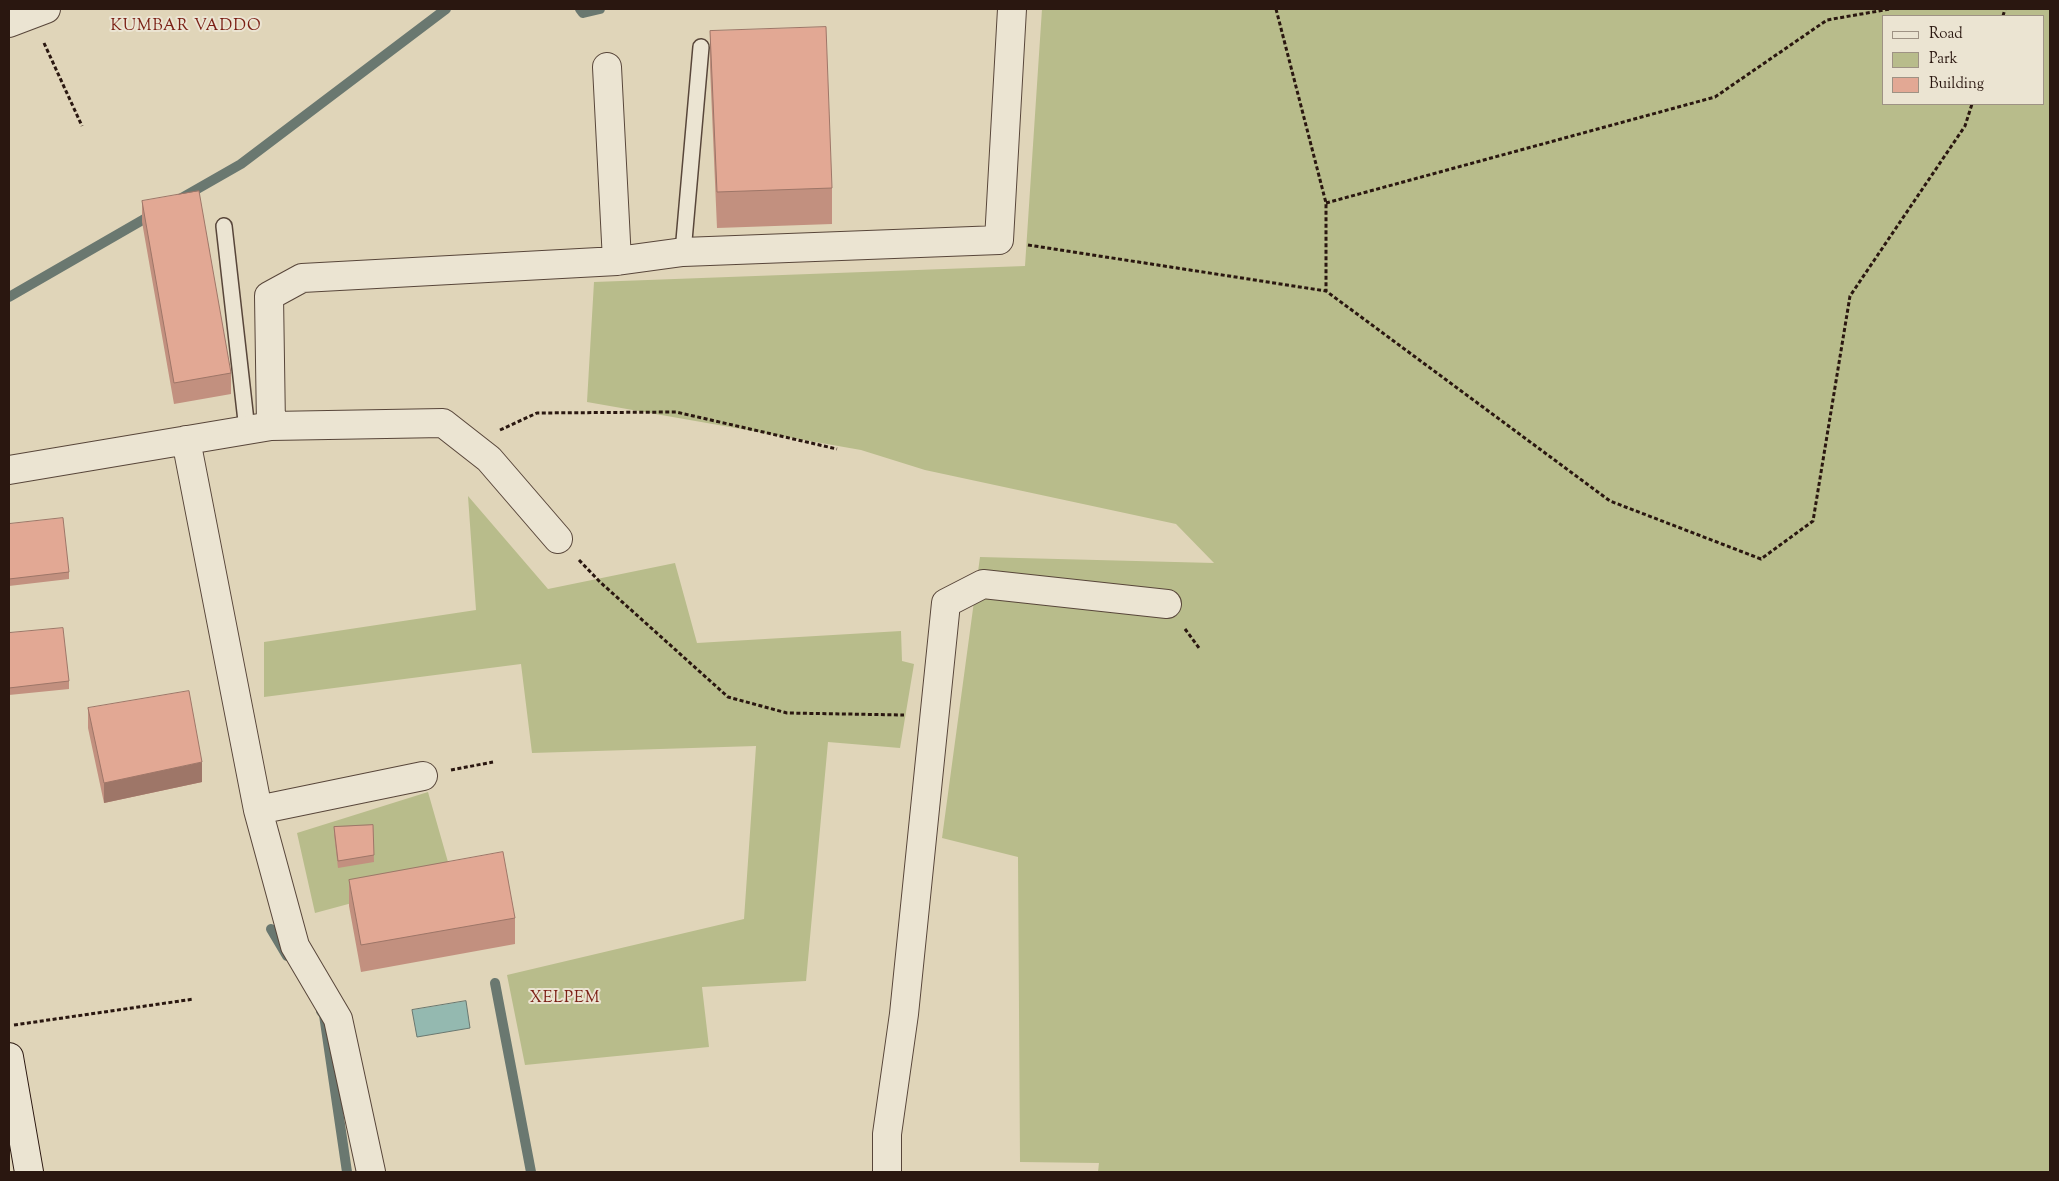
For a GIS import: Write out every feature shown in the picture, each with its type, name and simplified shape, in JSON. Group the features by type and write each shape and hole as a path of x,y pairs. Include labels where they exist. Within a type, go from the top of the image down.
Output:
{"street":[{"path":"9,22 46,9"},
{"path":"259,428 269,296 302,278 617,260 683,252 999,240 1012,9"},
{"path":"607,67 617,260"},
{"path":"9,470 259,428 443,423 489,459 558,539"},
{"path":"186,440 258,810 295,946 338,1019 371,1172"},
{"path":"887,1172 887,1134 904,1014 946,603 983,584 1167,604"},
{"path":"258,810 424,776"},
{"path":"9,1057 28,1172"}],"lane":[{"path":"683,252 700,47"},
{"path":"224,226 259,428"}],"path":[{"path":"1276,9 1326,203 1326,291"},
{"path":"1326,203 1715,98 1827,20 1890,9"},
{"path":"41,37 82,126"},
{"path":"999,240 1326,291 1610,501 1761,558 1813,521 1850,296 1965,126 1972,105"},
{"path":"469,444 537,413 676,412 837,449"},
{"path":"558,539 600,582 728,697 787,713 935,715"},
{"path":"424,776 493,762"},
{"path":"9,1026 194,999"}],"green space":[{"path":"1042,9 2050,9 2050,1172 1098,1172 1099,1163 1020,1162 1018,857 942,838 980,557 1214,563 1176,524 925,470 861,450 587,402 594,282 1025,266"},
{"path":"468,496 548,589 675,563 697,643 901,631 902,661 914,664 900,748 828,742 806,981 702,987 709,1047 525,1065 507,975 744,919 756,746 532,753 521,664 264,697 264,642 476,610"},
{"path":"428,792 452,876 315,913 297,833"}],"water":[{"path":"466,1001 470,1028 417,1037 412,1010"}],"building":[{"path":"826,27 832,188 717,192 710,31"},
{"path":"199,191 231,373 174,383 142,201"},
{"path":"63,518 69,572 9,579 9,524"},
{"path":"63,628 69,681 9,688 9,633"},
{"path":"189,691 202,762 104,783 88,708"},
{"path":"373,825 374,855 338,861 334,827"},
{"path":"503,852 515,918 361,945 349,880"}],"waterway":[{"path":"178,200 241,164 446,9"},
{"path":"580,9 583,13 600,9"},
{"path":"9,297 153,214"},
{"path":"271,929 287,956"},
{"path":"495,983 531,1172"},
{"path":"321,1011 324,1015 347,1172"}],"district":[{"name":"KUMBAR VADDO","path":"186,27"},
{"name":"XELPEM","path":"565,999"}]}
